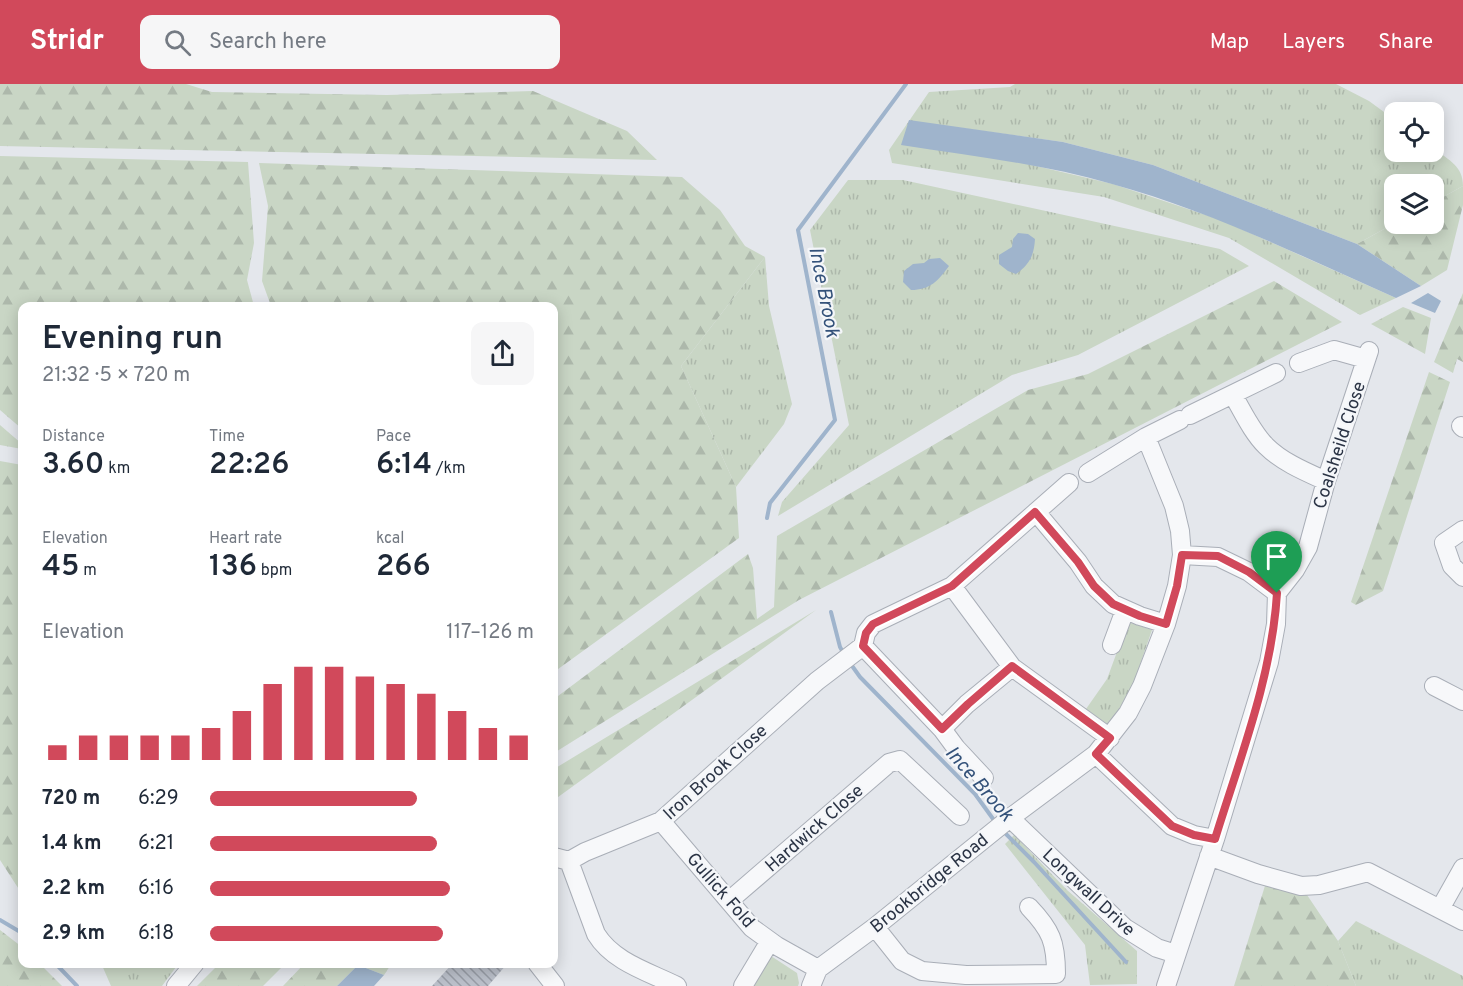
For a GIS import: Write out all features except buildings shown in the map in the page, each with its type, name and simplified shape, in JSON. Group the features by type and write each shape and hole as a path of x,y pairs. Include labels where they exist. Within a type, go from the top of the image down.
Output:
{"street":[{"name":"Coalsheild Close","path":"1277,593 1295,570 1308,547 1326,481 1368,355 1334,350 1299,363"},
{"path":"1088,472 1146,437 1276,373"},
{"path":"1233,395 1266,447 1297,468 1326,481"},
{"name":"Brookbridge Road","path":"818,969 875,927 1007,820 1096,754 1128,713 1142,686 1166,624 1177,586 1182,555 1180,531 1174,506 1146,437"},
{"path":"984,778 942,729 861,648 866,633 873,624 952,586 1070,483"},
{"path":"1035,512 1078,562 1094,586 1113,604 1166,624"},
{"path":"1463,530 1444,543 1452,566 1463,577"},
{"path":"1166,986 1215,839 1269,662 1277,593 1249,572 1218,556 1182,555"},
{"path":"952,586 1012,666 1110,738"},
{"path":"1112,645 1125,610"},
{"name":"Iron Brook Close","path":"561,859 585,852 662,820 817,681 861,648"},
{"path":"942,729 1012,666"},
{"path":"1434,686 1463,701"},
{"path":"1096,754 1172,826 1194,835 1215,839"},
{"name":"Hardwick Close","path":"730,900 889,763 900,760 960,816"},
{"name":"Gullick Fold","path":"662,820 752,928 818,969"},
{"name":"Longwall Drive","path":"1007,820 1125,928 1157,948 1176,954"},
{"path":"1209,856 1258,874 1301,886 1319,885 1368,872 1463,921"},
{"path":"561,859 602,944 620,958 677,986"},
{"path":"1440,909 1463,868"},
{"path":"875,927 902,962 922,971 966,975 1056,974 1053,940 1045,924 1029,907"},
{"path":"743,986 770,941"},
{"path":"176,986 191,968"},
{"path":"541,968 555,986"},
{"path":"811,986 818,969"}],"green space":[{"path":"0,84 186,84 212,92 387,95 533,91 627,131 657,160 0,146"},
{"path":"1015,84 1336,84 1369,101 1384,112 1384,162 1444,162 1444,156 1458,168 1463,186 1444,196 1444,174 1384,174 1384,229 1357,244 1153,165 1063,142 909,121 929,92 1010,87"},
{"path":"909,121 1032,165 1113,184 1221,220 1396,298 1360,315 1229,238 1104,197 892,163 889,150"},
{"path":"0,156 248,162 254,243 247,280 253,302 18,302 18,426 0,410"},
{"path":"259,163 682,177 720,210 745,246 765,257 681,366 736,487 739,538 558,669 558,302 270,302 262,281 268,206"},
{"path":"848,180 903,180 1220,249 1249,266 1078,355 1012,375 778,516 782,502 849,425 810,230"},
{"path":"1463,186 1463,205 1447,270 1421,286 1357,244 1384,229 1384,234 1444,234 1444,196"},
{"path":"765,257 769,306 792,404 784,424 736,487 681,366"},
{"path":"1274,281 1342,322 799,600 558,751 558,696 748,554 753,568 757,619 774,607 777,536 1028,390 1088,374"},
{"path":"1463,293 1463,362 1457,359 1453,373 1434,362"},
{"path":"1403,307 1431,318 1425,354 1371,324"},
{"path":"1429,372 1450,382 1383,591 1356,605 1351,602"},
{"path":"0,425 18,441 18,448 0,445"},
{"path":"0,461 18,464 18,888 0,860"},
{"path":"816,610 558,797 558,767"},
{"path":"1128,622 1152,630 1134,682 1110,726 1086,709 1107,679"},
{"path":"1014,835 1067,890 1137,951 1137,984 1090,985 1085,945 1005,844"},
{"path":"1268,876 1301,886 1338,941 1356,986 1234,986"},
{"path":"1356,921 1463,976 1463,986 1356,986 1338,941"},
{"path":"0,930 18,944 18,968 44,968 62,986 0,986"},
{"path":"771,956 797,973 798,986 752,986"},
{"path":"103,968 175,968 162,986 111,986"},
{"path":"215,968 281,968 263,986 197,986"},
{"path":"300,968 355,968 337,986 283,986"},
{"path":"366,968 389,968 384,975"}],"water":[{"path":"909,120 1063,142 1153,165 1357,244 1421,286 1396,298 1221,221 1149,195 1060,171 901,145"},
{"path":"1018,233 1028,234 1035,239 1030,259 1016,274 999,264 999,255 1012,247 1013,239"},
{"path":"940,258 949,266 933,284 918,290 911,290 903,282 904,271 913,264"},
{"path":"1428,293 1441,301 1435,313 1411,303"},
{"path":"355,968 366,968 384,975 374,986 337,986"}],"waterway":[{"name":"Ince Brook","path":"767,518 770,503 835,420 798,230 906,84"},
{"name":"Ince Brook","path":"831,612 844,654"},
{"name":"Ince Brook","path":"850,663 860,677 975,794 996,823"},
{"name":"Ince Brook","path":"1003,831 1126,962"},
{"path":"0,920 18,931"},
{"path":"60,968 77,986"}],"route":[{"path":"1035,512 1078,562 1094,586 1113,604 1140,616 1166,624 1177,586 1182,555 1218,556 1249,572 1277,593 1269,662 1215,839 1194,835 1172,826 1096,754 1110,738 1012,666 942,729 863,646 866,633 873,624 952,586 1035,512"}]}
